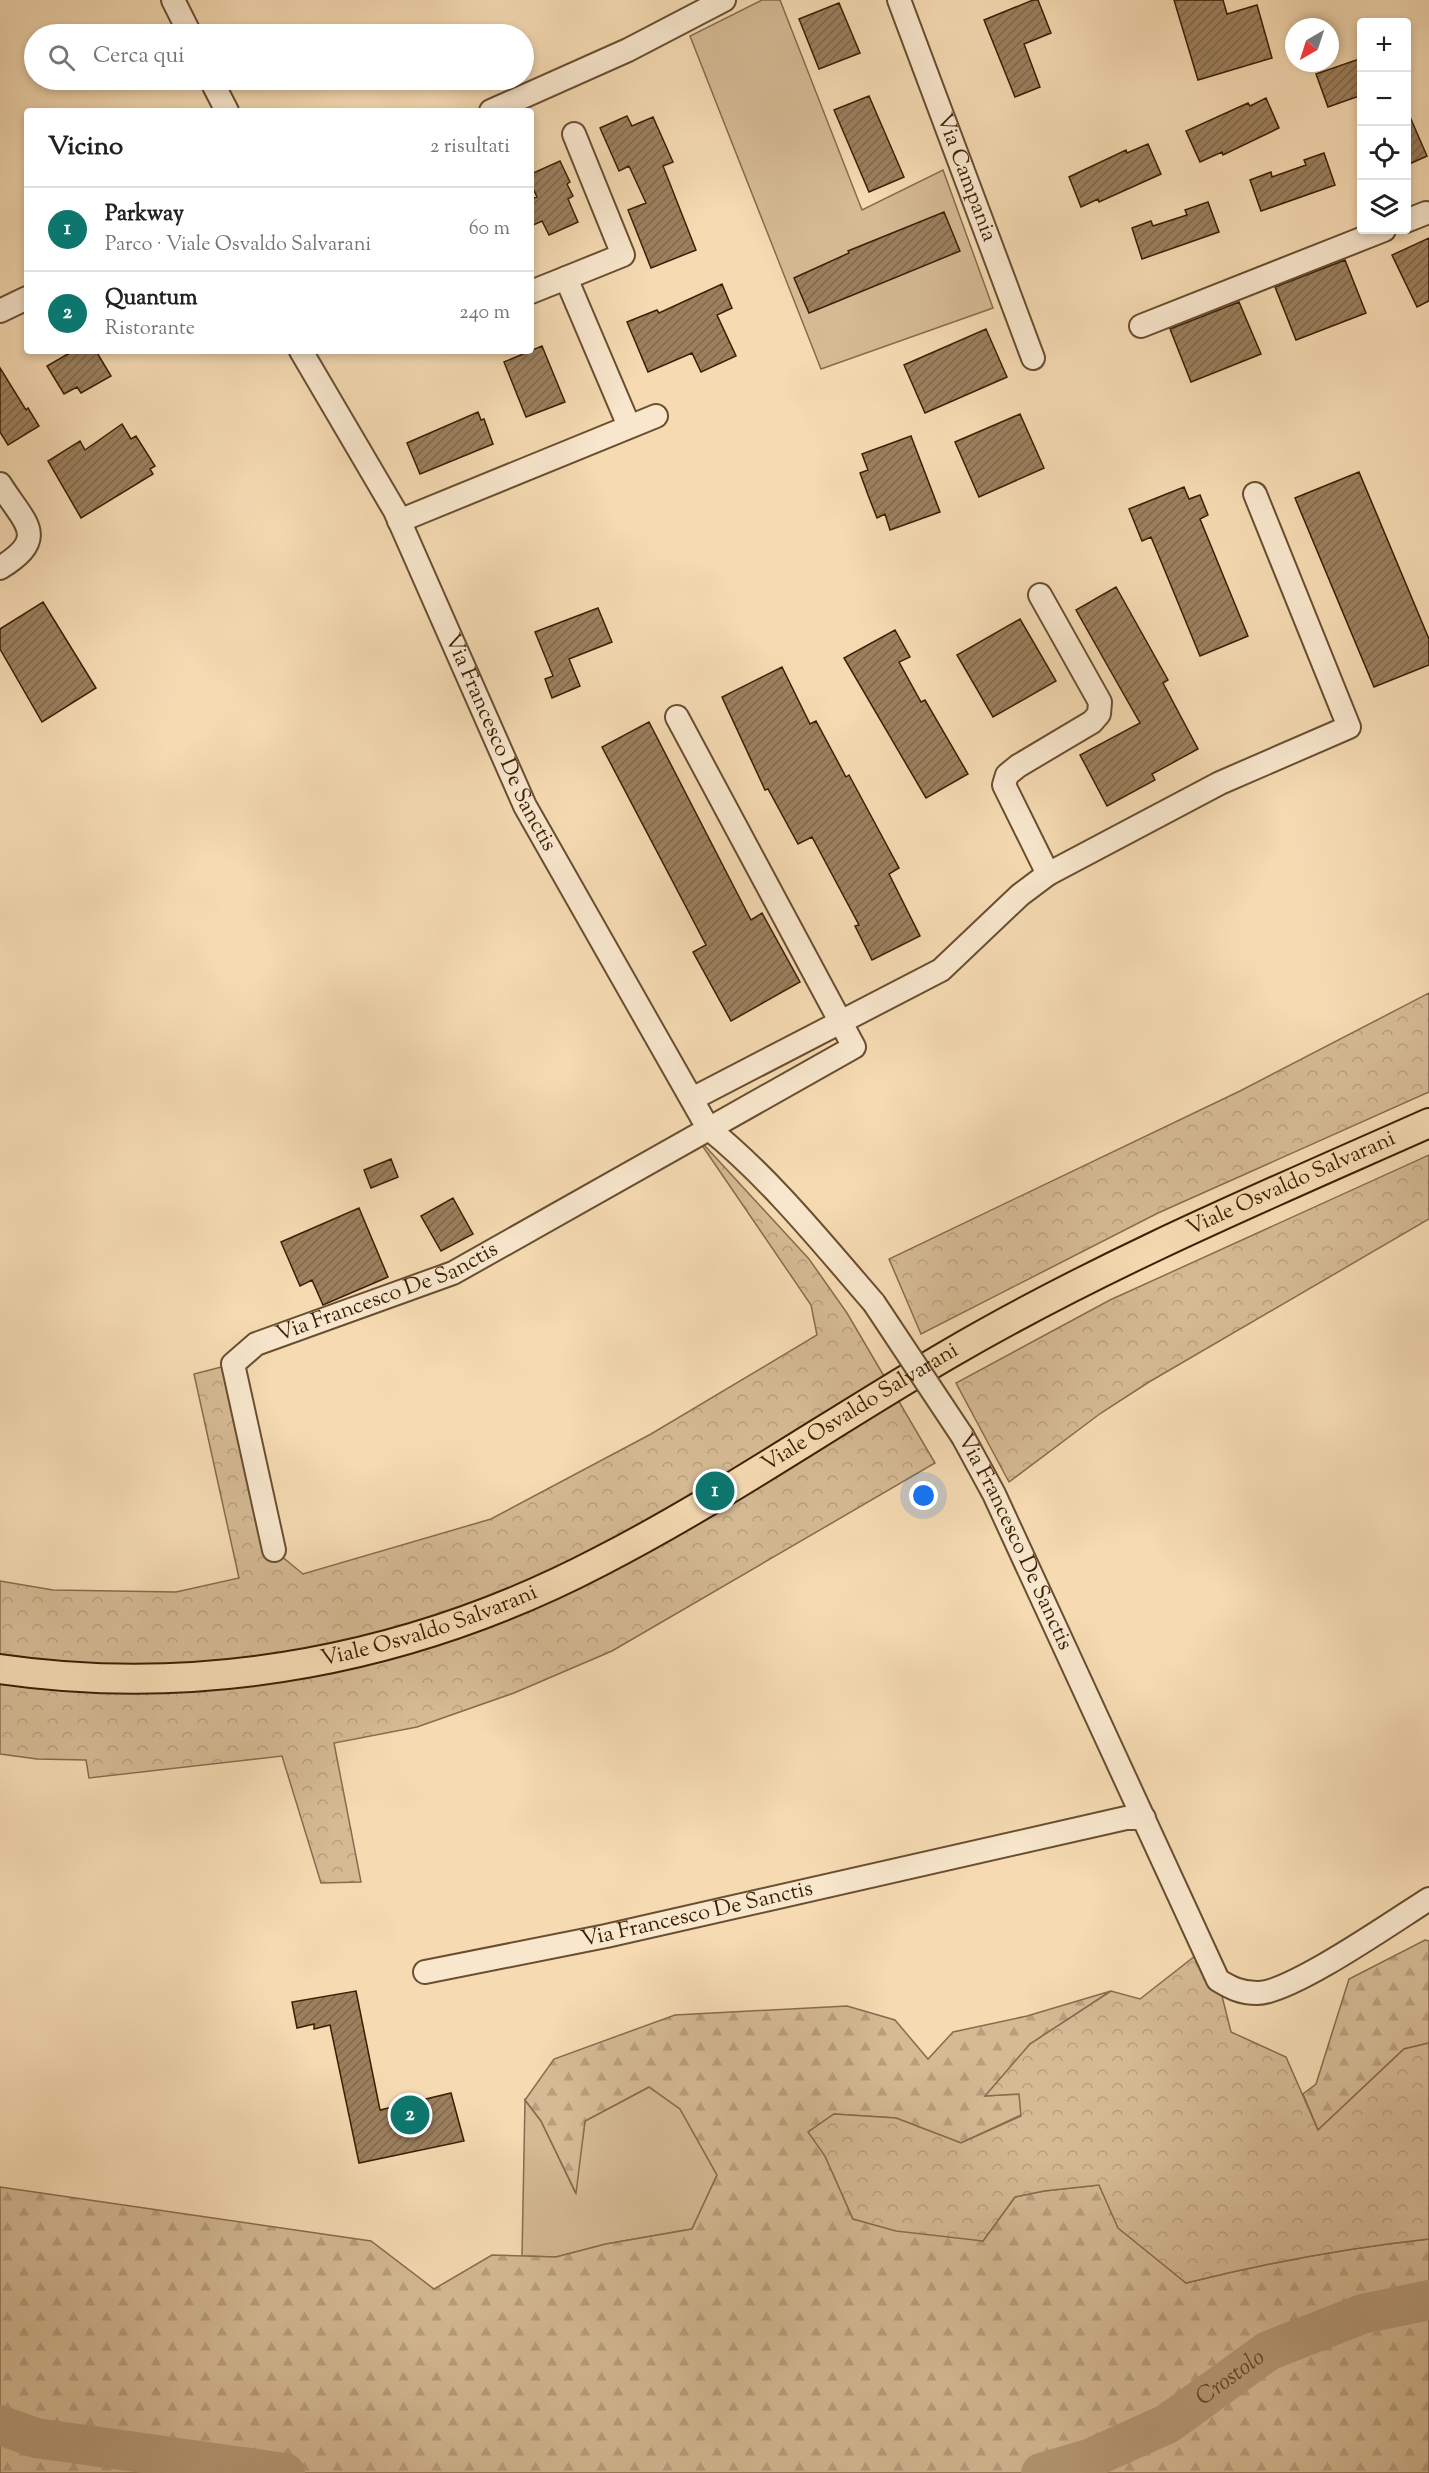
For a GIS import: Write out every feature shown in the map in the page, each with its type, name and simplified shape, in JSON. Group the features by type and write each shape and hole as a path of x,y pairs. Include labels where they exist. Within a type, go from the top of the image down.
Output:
{"main road":[{"name":"Viale Osvaldo Salvarani","path":"0,1670 83,1678 137,1680 258,1672 324,1661 388,1645 490,1611 560,1582 669,1524 950,1353 1050,1298 1191,1230 1429,1123"}],"street":[{"path":"174,0 185,24"},
{"name":"Via Campania","path":"899,0 1033,358"},
{"path":"498,108 600,63 718,1"},
{"path":"217,90 226,108"},
{"path":"534,291 622,255 574,134"},
{"path":"1141,326 1374,234"},
{"path":"566,278 629,426"},
{"path":"0,311 24,299"},
{"name":"Via Francesco De Sanctis","path":"303,354 399,520 525,806 708,1128 727,1143 813,1232 874,1304 963,1437 994,1494 1218,1980 1234,1990 1259,1993 1282,1987 1366,1940 1429,1899"},
{"path":"399,520 656,416"},
{"path":"0,484 28,530 30,540 26,550 0,568"},
{"path":"692,1099 941,970 1020,895 1048,874 1220,783 1349,727 1255,494"},
{"path":"1040,595 1100,702 1099,714 1092,722 1018,766 1008,775 1004,785 1006,794 1048,874"},
{"path":"676,717 854,1047 708,1128"},
{"name":"Via Francesco De Sanctis","path":"274,1550 233,1365 256,1344 453,1273 708,1128"},
{"name":"Via Francesco De Sanctis","path":"424,1972 606,1936 1126,1818 1144,1818"}],"green space":[{"path":"762,0 780,0 862,210 943,170 993,308 821,369 690,36"},
{"path":"1429,993 1429,1092 1158,1213 921,1334 889,1259 1240,1091"},
{"path":"695,1135 809,1259 847,1313 935,1463 612,1651 514,1693 417,1727 334,1743 361,1882 321,1883 282,1756 89,1778 86,1760 37,1759 0,1754 0,1581 53,1590 176,1592 239,1578 194,1374 233,1364 274,1550 303,1574 491,1519 651,1434 817,1335 811,1305"},
{"path":"1429,1155 1429,1219 1149,1382 1101,1413 1009,1482 956,1383 1110,1300"},
{"path":"1425,1940 1429,1941 1429,2043 1404,2049 1318,2130 1303,2094 1316,2084 1349,1979"},
{"path":"1204,1949 1218,1980 1231,2032 1286,2057 1318,2130 1404,2049 1429,2043 1429,2239 1307,2257 1186,2283 1118,2228 1099,2185 1044,2191 1015,2197 983,2241 896,2231 853,2219 825,2156 808,2132 834,2114 896,2118 961,2143 1021,2116 1019,2094 985,2096 1030,2044 1111,1991 1140,1999"},
{"path":"1111,1991 1030,2044 986,2096 1020,2094 1021,2115 961,2143 896,2118 834,2114 809,2132 825,2156 853,2219 983,2241 1015,2197 1044,2191 1099,2185 1119,2228 1186,2283 1307,2257 1429,2239 1429,2473 0,2473 0,2187 371,2241 434,2289 492,2255 556,2257 606,2244 692,2229 717,2175 680,2109 649,2087 585,2121 576,2193 541,2121 525,2100 554,2059 675,2015 847,2006 895,2020 928,2059 953,2032 1027,2016"},
{"path":"649,2087 680,2109 717,2175 692,2229 606,2244 556,2257 522,2256 525,2100 541,2121 575,2192 585,2121"}],"building":[{"path":"1038,0 1051,33 1024,44 1040,87 1015,97 984,20"},
{"path":"1174,0 1223,0 1227,14 1257,5 1272,58 1198,80"},
{"path":"839,3 860,53 819,69 799,19"},
{"path":"1357,60 1357,97 1328,107 1316,74 1339,72 1339,66"},
{"path":"869,96 904,177 869,192 834,110"},
{"path":"1266,98 1279,128 1223,155 1222,152 1200,162 1186,131 1248,103 1250,106"},
{"path":"627,116 632,126 653,117 673,162 663,166 696,250 651,268 628,210 646,203 629,166 619,171 600,128"},
{"path":"1411,119 1427,156 1411,163"},
{"path":"1148,144 1161,174 1099,202 1098,199 1081,207 1069,177 1126,150 1127,153"},
{"path":"1324,153 1335,185 1261,211 1250,180 1271,172 1272,177 1306,165 1304,160"},
{"path":"560,161 570,182 567,184 573,196 568,199 578,222 549,235 542,221 534,225 534,198 537,197 534,190 534,173"},
{"path":"1208,202 1219,232 1142,259 1132,228 1151,221 1153,226 1187,215 1185,210"},
{"path":"944,212 960,251 809,313 794,278 849,253 848,251"},
{"path":"1429,238 1429,301 1417,307 1392,255"},
{"path":"1345,260 1366,313 1296,340 1275,287"},
{"path":"722,284 732,308 717,315 736,356 701,372 692,353 648,372 627,322 657,310 659,313"},
{"path":"1239,302 1261,354 1191,382 1170,329"},
{"path":"986,329 1007,377 925,413 904,365"},
{"path":"542,346 565,402 526,417 504,362 523,354 534,354 534,349"},
{"path":"68,354 98,354 111,376 81,393 77,387 64,394 47,366"},
{"path":"0,368 26,410 28,408 39,426 8,445 0,432"},
{"path":"478,412 481,420 484,419 493,444 420,474 407,443"},
{"path":"1020,414 1044,468 979,497 955,442"},
{"path":"122,424 131,439 136,436 155,466 150,469 153,474 81,518 48,461 80,441 85,450"},
{"path":"911,436 940,512 890,530 885,514 877,518 868,495 860,473 868,470 862,454"},
{"path":"1359,472 1429,639 1429,665 1374,687 1295,498"},
{"path":"1184,487 1189,499 1200,495 1208,515 1200,519 1248,636 1200,656 1151,537 1142,541 1129,509"},
{"path":"1116,587 1168,680 1163,683 1198,749 1152,774 1155,780 1107,806 1080,755 1140,723 1076,610"},
{"path":"43,602 96,688 42,722 0,649 0,629"},
{"path":"598,608 612,642 569,659 580,686 552,698 545,679 553,676 535,632"},
{"path":"1020,619 1056,681 993,717 957,655"},
{"path":"895,630 910,657 899,662 921,702 925,700 968,774 926,798 844,658"},
{"path":"782,667 810,724 816,721 846,777 849,775 899,868 889,874 920,936 872,960 855,926 859,925 812,837 798,844 768,789 765,790 722,697"},
{"path":"649,722 751,920 762,913 800,982 731,1021 693,952 706,945 602,747"},
{"path":"391,1159 398,1177 371,1188 364,1170"},
{"path":"453,1198 473,1234 441,1251 421,1216"},
{"path":"359,1208 388,1277 323,1305 312,1280 300,1286 281,1242"},
{"path":"356,1991 380,2110 451,2093 464,2141 359,2163 330,2025 314,2029 314,2024 297,2028 292,2002"}],"waterway":[{"name":"Crostolo","path":"1041,2473 1089,2459 1167,2424 1268,2351 1362,2314 1429,2300"},
{"name":"Crostolo","path":"0,2425 36,2438 285,2473"}],"place":[{"name":"Parkway","path":"715,1491"},
{"name":"Quantum","path":"410,2115"}]}
